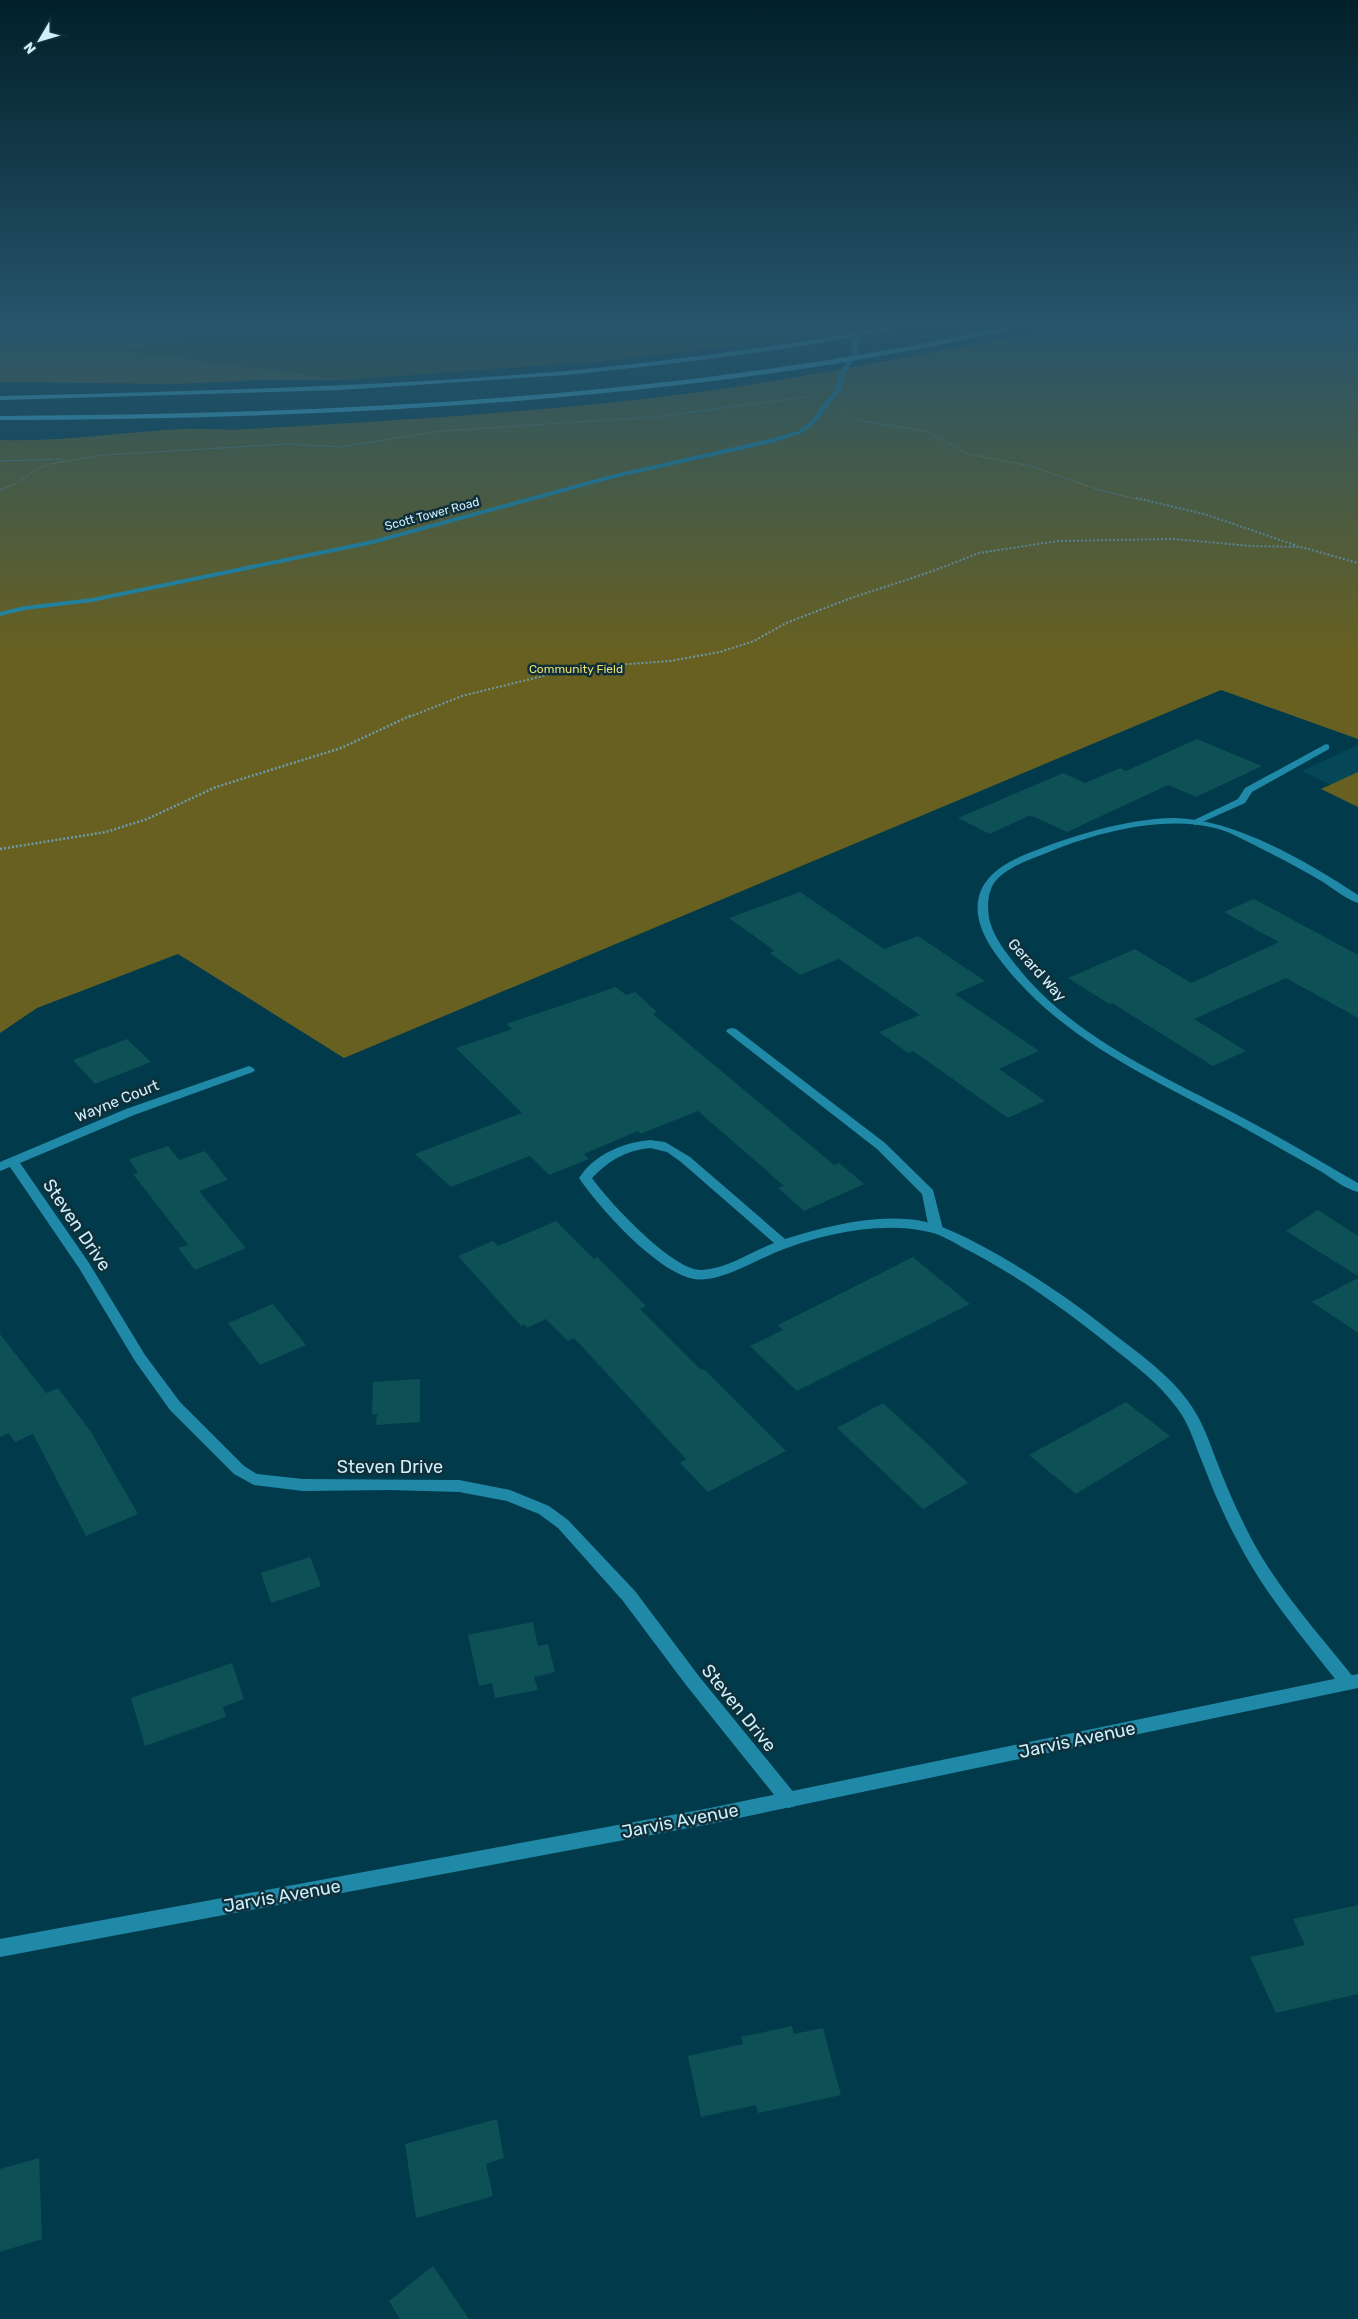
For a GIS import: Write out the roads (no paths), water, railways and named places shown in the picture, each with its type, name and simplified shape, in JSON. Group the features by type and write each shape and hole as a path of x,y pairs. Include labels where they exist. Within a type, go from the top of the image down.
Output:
{"street":[{"name":"Scott Tower Road","path":"0,614 25,608 92,600 373,542 613,476 790,435"},
{"path":"1195,822 1242,801 1248,790 1326,747"},
{"name":"Gerard Way","path":"1358,900 1313,872 1232,830 1211,824 1162,821 1134,825 1049,848 1013,864 991,879 984,892 983,907 985,922 992,940 1033,992 1068,1024 1116,1053 1252,1127 1358,1188"},
{"path":"732,1031 881,1146 928,1193 936,1230"},
{"name":"Wayne Court","path":"6,1165 130,1112 248,1070"},
{"path":"783,1244 690,1163 664,1146 642,1144 622,1149 594,1166 585,1178 594,1194 654,1251 686,1273 698,1276 719,1271 783,1244 831,1231 908,1224 936,1230 982,1252 1048,1292 1088,1320 1166,1386 1183,1405 1195,1425 1247,1544 1276,1589 1353,1682"},
{"name":"Steven Drive","path":"6,1165 84,1266 140,1358 175,1406 239,1470 254,1479 303,1485 391,1484 459,1486 510,1496 544,1510 563,1524 628,1596 692,1680 789,1800"},
{"name":"Jarvis Avenue","path":"0,1948 789,1800 1353,1682"}],"park label":[{"name":"Community Field","path":"576,669"}]}
